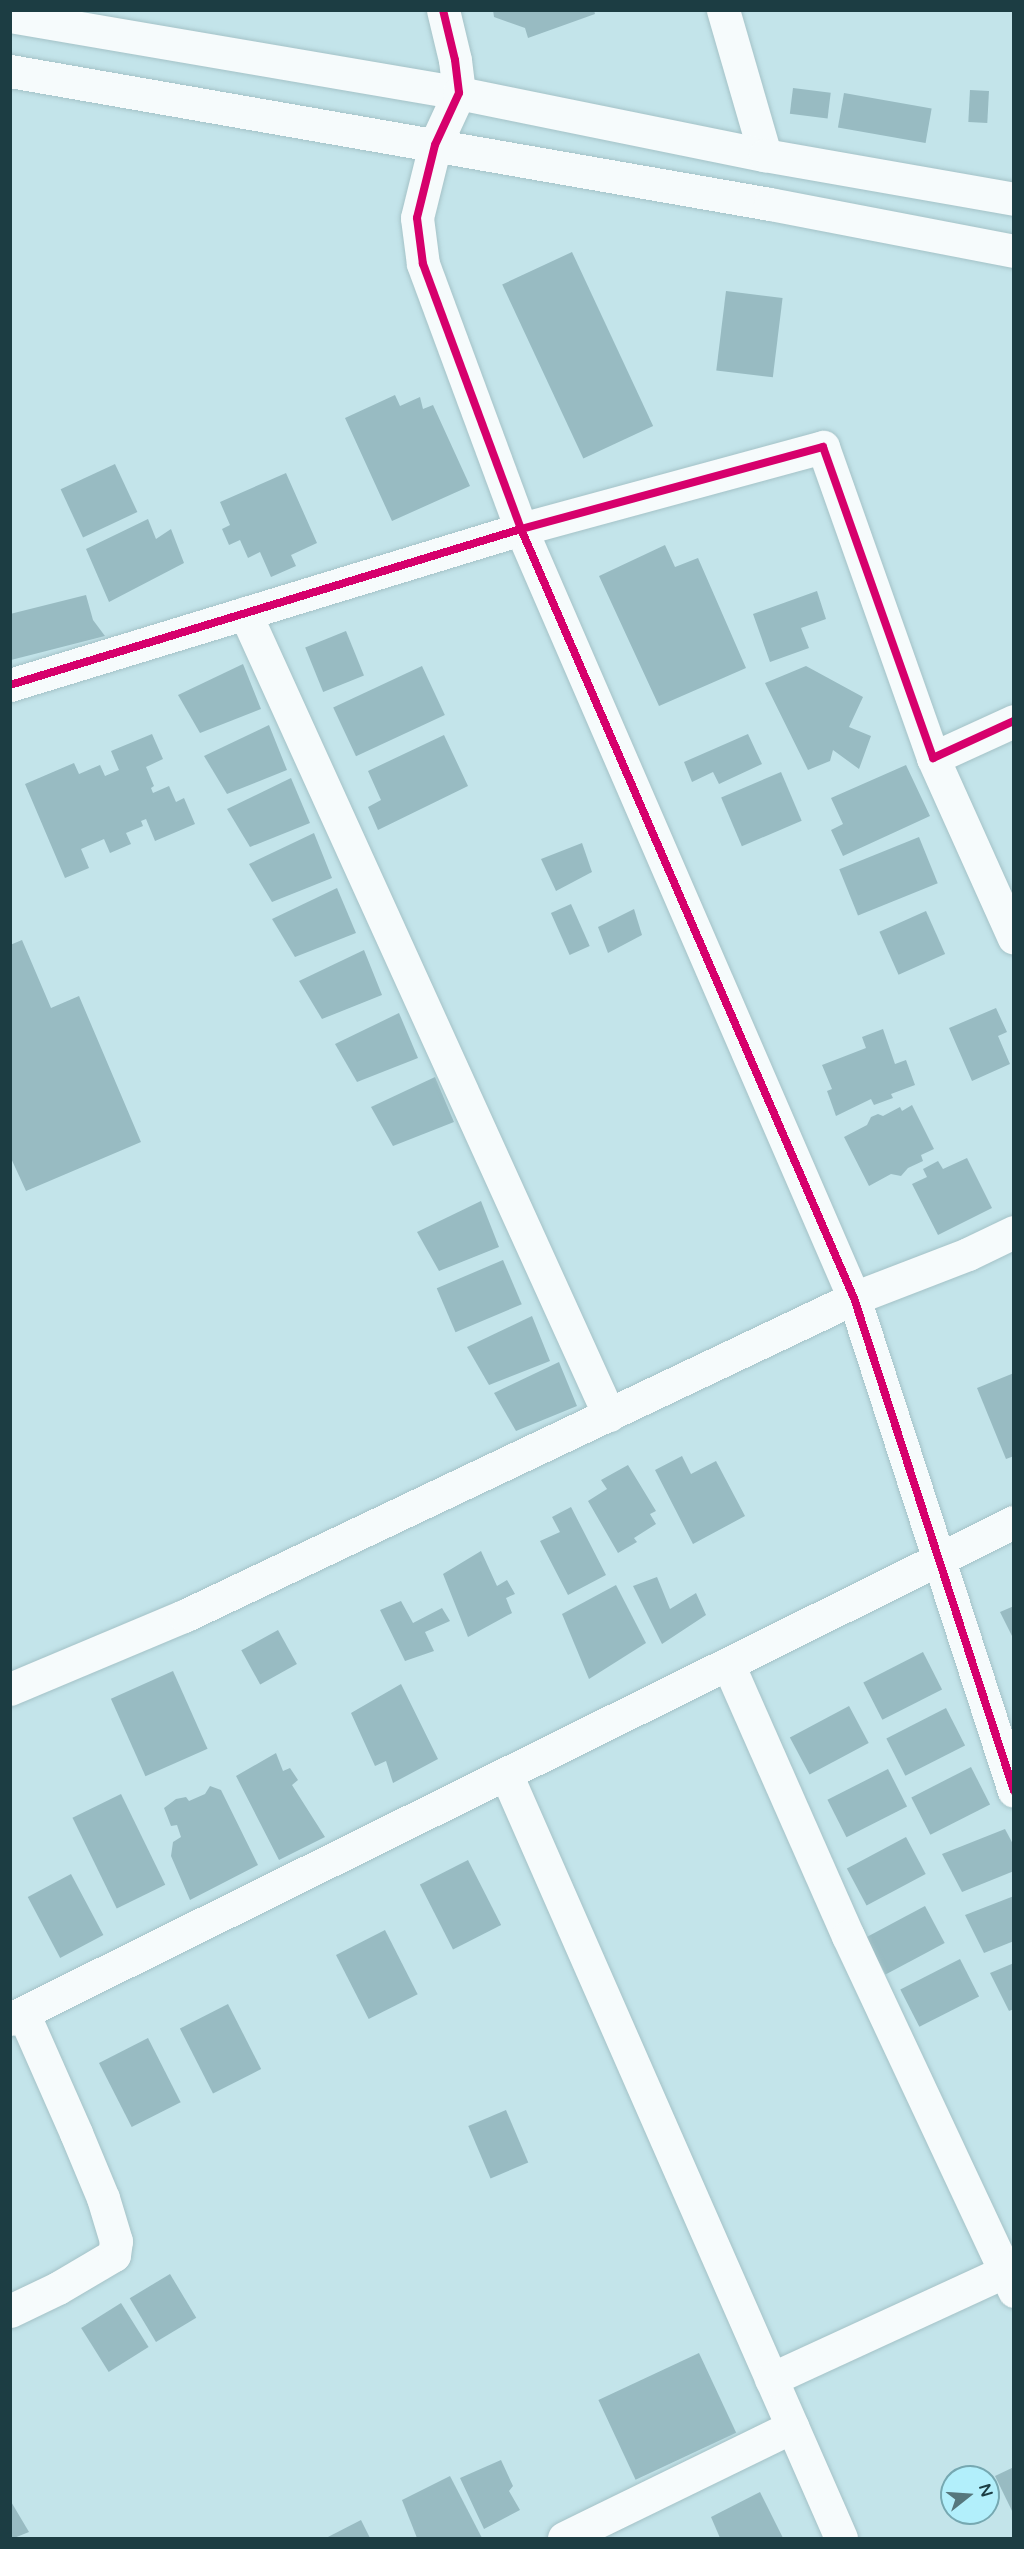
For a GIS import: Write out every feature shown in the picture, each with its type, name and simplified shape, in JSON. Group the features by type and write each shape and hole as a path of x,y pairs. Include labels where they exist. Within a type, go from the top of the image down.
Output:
{"street":[{"path":"443,10 455,60 459,93 435,145 417,218 423,264 521,529 854,1298 1014,1791"},
{"path":"723,10 765,155"},
{"path":"10,16 459,93 765,155 1014,199"},
{"path":"10,71 770,204 1014,251"},
{"path":"10,685 521,529 823,447 933,758 1014,938"},
{"path":"245,614 609,1414"},
{"path":"933,758 1014,721"},
{"path":"10,1689 184,1616 854,1298 968,1254 1014,1232"},
{"path":"10,2311 58,2289 114,2255 116,2241 103,2198 81,2144 17,2016 1014,1522"},
{"path":"728,1664 848,1936 1010,2276 771,2379"},
{"path":"506,1774 841,2538"},
{"path":"564,2538 792,2427"}],"building":[{"path":"493,10 594,10 595,14 528,38 525,28 494,17"},
{"path":"793,88 831,93 828,118 790,114"},
{"path":"970,90 989,91 987,123 968,122"},
{"path":"844,93 932,108 926,143 838,127"},
{"path":"572,252 653,426 583,459 502,285"},
{"path":"726,291 783,298 773,377 716,370"},
{"path":"395,395 400,406 420,397 423,409 433,405 470,486 392,521 345,418"},
{"path":"115,464 137,512 83,537 61,489"},
{"path":"286,473 317,543 291,555 296,566 271,577 260,552 248,558 240,540 229,545 222,529 230,525 220,502"},
{"path":"148,519 156,539 171,529 184,563 109,602 86,549"},
{"path":"665,545 675,567 698,558 746,668 659,706 599,576"},
{"path":"817,591 826,619 801,628 809,648 770,662 753,614"},
{"path":"86,595 93,620 105,636 11,660 10,614"},
{"path":"346,631 364,676 323,692 305,647"},
{"path":"243,664 261,709 200,733 178,695"},
{"path":"422,666 445,715 356,756 333,707"},
{"path":"806,666 863,697 849,727 871,736 859,769 833,750 830,761 808,770 765,683"},
{"path":"269,725 287,770 227,794 204,756"},
{"path":"152,734 163,759 146,767 154,786 151,788 153,793 169,786 176,802 184,798 195,824 155,841 146,819 141,821 143,826 126,833 131,844 110,853 104,839 81,849 89,868 65,878 25,784 74,763 79,774 100,765 105,776 119,770 111,751"},
{"path":"748,734 762,764 719,784 713,772 692,782 684,762"},
{"path":"444,735 468,786 378,830 368,807 381,800 368,771"},
{"path":"906,765 930,816 843,856 831,830 843,824 831,798"},
{"path":"781,772 802,821 742,846 721,797"},
{"path":"291,778 310,823 250,847 227,809"},
{"path":"314,833 332,878 272,902 249,864"},
{"path":"919,837 938,883 858,916 839,869"},
{"path":"582,843 592,872 556,891 541,859"},
{"path":"337,888 356,933 295,957 272,919"},
{"path":"571,904 590,946 570,955 551,913"},
{"path":"634,909 642,935 608,953 598,927"},
{"path":"926,911 945,954 899,975 879,932"},
{"path":"22,940 51,1008 79,996 141,1142 26,1191 10,1156 10,945"},
{"path":"364,950 382,995 322,1019 299,981"},
{"path":"996,1008 1007,1032 998,1036 1010,1064 972,1081 949,1028"},
{"path":"399,1013 418,1058 357,1082 335,1044"},
{"path":"883,1029 895,1064 906,1060 915,1085 891,1094 893,1098 874,1105 871,1099 836,1116 827,1091 832,1089 822,1065 866,1048 862,1037"},
{"path":"435,1077 454,1122 393,1146 371,1107"},
{"path":"912,1105 934,1149 921,1155 923,1161 908,1168 901,1176 891,1174 869,1186 844,1137 867,1125 871,1117 878,1114 883,1116 900,1107 902,1111"},
{"path":"967,1158 992,1208 938,1235 912,1184 927,1177 923,1169 938,1161 943,1169"},
{"path":"481,1201 499,1247 439,1271 417,1232"},
{"path":"503,1260 522,1304 455,1332 437,1288"},
{"path":"532,1316 550,1361 489,1385 467,1347"},
{"path":"559,1362 577,1406 516,1431 494,1393"},
{"path":"1014,1373 1014,1456 1006,1459 977,1388"},
{"path":"682,1456 691,1474 716,1461 745,1516 693,1544 655,1470"},
{"path":"628,1465 656,1511 650,1514 656,1524 634,1538 637,1542 618,1553 588,1501 607,1489 601,1480"},
{"path":"571,1507 606,1575 568,1595 540,1541 560,1532 552,1517"},
{"path":"481,1551 497,1586 507,1580 515,1594 506,1598 512,1613 468,1637 443,1574"},
{"path":"657,1577 670,1609 696,1593 706,1615 662,1644 633,1586"},
{"path":"616,1585 646,1643 589,1679 562,1614"},
{"path":"401,1601 413,1623 442,1608 450,1621 425,1632 434,1651 405,1661 380,1610"},
{"path":"1014,1606 1014,1640 1000,1612"},
{"path":"278,1630 297,1664 260,1684 241,1650"},
{"path":"923,1652 942,1689 882,1720 863,1682"},
{"path":"173,1671 208,1749 145,1776 111,1699"},
{"path":"401,1684 438,1759 393,1783 386,1761 375,1766 351,1713"},
{"path":"849,1706 869,1743 810,1775 790,1737"},
{"path":"946,1708 965,1745 905,1776 886,1738"},
{"path":"276,1753 283,1771 290,1768 298,1780 292,1785 325,1837 279,1860 236,1776"},
{"path":"971,1767 990,1804 930,1835 911,1797"},
{"path":"888,1769 907,1806 846,1837 827,1800"},
{"path":"210,1786 221,1790 258,1865 190,1900 171,1856 173,1842 181,1837 177,1825 171,1826 164,1808 176,1799 186,1797 189,1801 205,1794"},
{"path":"121,1794 165,1885 117,1908 72,1818"},
{"path":"1005,1829 1014,1846 1014,1871 962,1892 942,1854"},
{"path":"906,1837 926,1874 867,1906 847,1868"},
{"path":"468,1860 501,1925 453,1950 420,1885"},
{"path":"71,1874 103,1935 60,1958 28,1897"},
{"path":"1014,1896 1014,1941 984,1953 965,1915"},
{"path":"925,1906 945,1943 886,1975 866,1937"},
{"path":"385,1930 418,1994 369,2019 336,1955"},
{"path":"960,1959 979,1996 919,2027 900,1989"},
{"path":"1014,1963 1014,2009 1009,2011 990,1973"},
{"path":"228,2004 261,2069 213,2094 180,2029"},
{"path":"148,2038 181,2102 132,2127 99,2063"},
{"path":"506,2110 528,2162 491,2178 468,2126"},
{"path":"170,2274 196,2318 156,2342 130,2298"},
{"path":"121,2303 149,2347 109,2372 81,2328"},
{"path":"699,2353 736,2433 636,2480 598,2400"},
{"path":"501,2460 513,2486 509,2491 520,2510 484,2529 460,2478"},
{"path":"1014,2467 1014,2515 1000,2486 1000,2474"},
{"path":"450,2476 482,2538 417,2538 402,2500"},
{"path":"760,2492 783,2538 720,2538 711,2517"},
{"path":"10,2500 29,2532 14,2538 10,2538"},
{"path":"361,2520 370,2538 326,2538"}],"cycle path":[{"path":"443,10 455,60 459,93 435,145 417,218 423,264 521,529 854,1298 1014,1791"},
{"path":"10,685 521,529 823,447 933,758 1014,721"}]}
